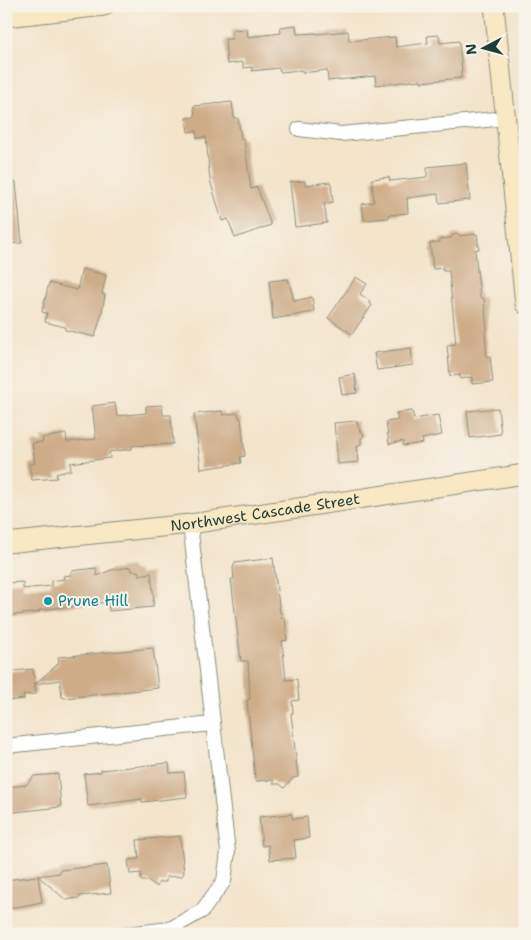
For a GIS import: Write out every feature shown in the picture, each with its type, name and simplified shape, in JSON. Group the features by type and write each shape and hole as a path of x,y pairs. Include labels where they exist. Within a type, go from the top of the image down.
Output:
{"street":[{"path":"6,17 104,6"},
{"path":"494,6 525,304"},
{"path":"299,128 341,134 506,118"},
{"name":"Northwest Cascade Street","path":"6,543 190,524 525,474"},
{"path":"128,934 170,930 202,911 224,881 228,852 190,524"},
{"path":"6,746 212,724"}],"building":[{"path":"296,25 297,34 348,31 349,41 395,37 396,47 428,43 427,36 439,35 440,43 459,41 461,78 376,85 375,76 328,81 327,70 302,73 302,70 280,72 279,68 252,71 252,67 243,68 243,62 227,64 225,39 232,39 232,30 247,29 248,37 281,33 280,27"},
{"path":"232,102 234,118 238,118 241,139 244,139 251,189 257,187 271,225 235,238 228,219 222,221 210,180 206,137 197,138 196,131 188,132 186,118 195,117 194,106"},
{"path":"466,163 470,200 439,203 438,194 407,198 408,213 389,215 389,218 364,220 362,204 374,202 372,179 389,177 390,181 427,177 427,167"},
{"path":"305,181 305,185 330,182 333,202 324,203 327,223 295,227 290,182"},
{"path":"16,182 22,243 6,244 6,183"},
{"path":"458,234 460,236 477,234 479,249 475,250 480,298 484,298 487,357 490,356 493,382 472,384 472,377 460,379 460,375 450,376 447,345 456,344 449,271 443,271 443,268 433,269 430,243 440,242 440,239 451,238 453,235"},
{"path":"82,269 106,275 102,294 105,295 102,312 95,337 65,330 65,327 45,322 47,313 42,312 49,283 77,290"},
{"path":"356,277 367,284 360,294 370,301 369,303 372,305 352,334 328,318"},
{"path":"288,279 294,301 312,297 314,312 273,319 269,281"},
{"path":"411,348 413,365 377,370 374,353"},
{"path":"355,374 357,393 342,395 339,377"},
{"path":"115,403 117,416 146,413 146,406 162,405 163,415 171,415 173,444 132,446 132,449 109,452 110,458 70,463 71,470 56,474 57,478 32,480 29,464 35,463 32,443 43,442 42,438 66,434 67,442 96,439 92,406"},
{"path":"498,408 501,434 470,438 467,411"},
{"path":"222,411 223,415 238,413 239,418 241,418 245,456 240,457 241,463 201,469 194,414"},
{"path":"412,411 414,419 438,415 442,435 422,439 423,443 403,446 403,441 389,444 386,422 398,420 396,413"},
{"path":"357,421 358,427 364,435 361,438 361,444 357,446 359,462 338,464 334,423"},
{"path":"273,558 280,613 282,618 285,618 287,640 282,641 286,680 297,679 299,700 292,701 293,713 291,713 298,777 293,778 284,788 280,784 274,784 273,780 256,781 255,778 247,700 250,699 248,661 241,661 231,579 234,579 233,568 235,563"},
{"path":"131,567 132,571 138,571 139,575 151,573 153,607 109,611 108,602 6,616 6,583 23,582 23,589 51,586 51,581 64,579 63,576 71,575 71,571 96,568 97,576 111,570"},
{"path":"153,648 158,688 65,698 62,697 60,680 35,684 59,663 58,657"},
{"path":"33,669 36,694 23,695 24,699 6,701 6,672"},
{"path":"169,763 170,773 184,772 187,797 142,802 142,799 88,806 84,774 101,772 101,770"},
{"path":"58,774 61,807 6,813 6,787 26,785 34,776"},
{"path":"292,814 293,819 307,817 309,838 294,840 296,858 270,860 268,845 262,846 259,817"},
{"path":"180,836 184,873 182,876 166,877 166,882 159,882 157,887 149,881 141,881 141,873 130,874 128,860 139,859 137,840"},
{"path":"107,865 111,893 80,896 79,898 66,900 38,876 42,902 6,909 6,880 60,873 60,870"}],"place":[{"name":"Prune Hill","path":"48,601"}]}
